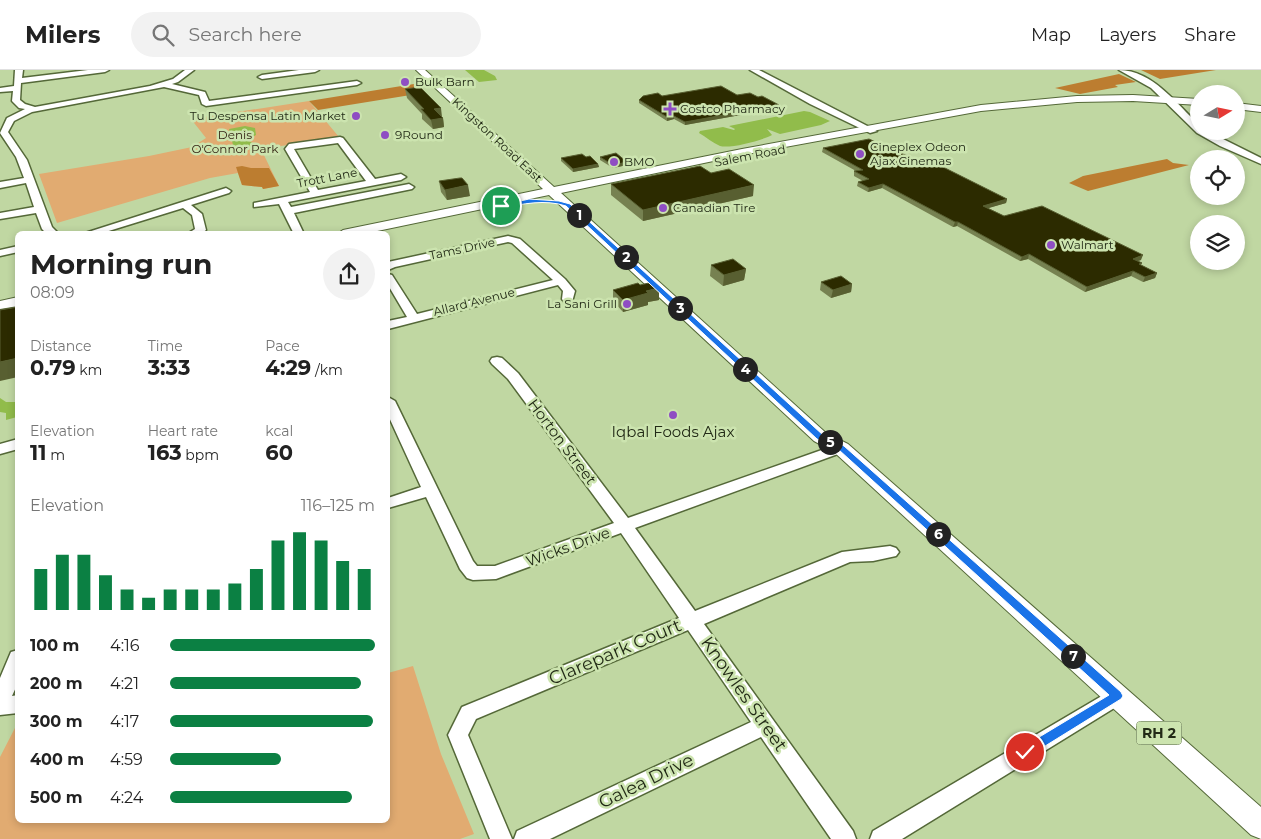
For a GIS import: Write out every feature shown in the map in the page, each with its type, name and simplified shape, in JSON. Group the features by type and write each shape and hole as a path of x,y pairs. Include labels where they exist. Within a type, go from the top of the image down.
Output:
{"main road":[{"name":"Kingston Road East","path":"420,70 539,179 560,191"},
{"name":"Kingston Road East","path":"432,70 820,437 842,448 1261,825"},
{"name":"Salem Road","path":"601,183 870,130 910,124 914,121 981,108 1029,102 1127,99 1190,102"},
{"path":"1245,107 1261,109"},
{"path":"529,198 539,179"},
{"path":"385,231 601,183"},
{"path":"560,191 586,192 601,183"},
{"path":"358,231 529,198 559,202 560,191"},
{"path":"0,305 15,302"},
{"path":"0,311 15,308"}],"street":[{"path":"19,70 16,101 22,106 34,109"},
{"path":"0,90 18,84 105,70"},
{"path":"50,231 20,155 4,132 11,120 34,109 70,100 142,91 167,85 187,75 190,70"},
{"path":"278,104 260,74 314,70"},
{"path":"754,70 870,130"},
{"path":"1123,70 1146,80 1190,121"},
{"path":"167,85 196,91 202,94 206,104 357,83"},
{"path":"315,193 289,149 292,146 340,140 372,182"},
{"path":"1217,140 1261,161"},
{"name":"Trott Lane","path":"257,204 401,177"},
{"path":"0,185 29,180"},
{"path":"290,215 409,188"},
{"path":"96,231 226,191"},
{"path":"282,199 298,231"},
{"path":"184,204 197,214 201,230 199,231"},
{"path":"0,216 40,209"},
{"path":"290,215 339,209"},
{"name":"Tams Drive","path":"390,265 508,240 516,241 562,281"},
{"path":"0,252 15,250"},
{"path":"390,280 413,317"},
{"path":"562,281 569,291 568,299"},
{"name":"Allard Avenue","path":"390,324 413,317 562,281"},
{"name":"Horton Street","path":"497,361 513,376 625,526"},
{"name":"Wicks Drive","path":"390,410 466,564 473,572 496,572 842,448"},
{"path":"0,449 15,445"},
{"path":"390,502 430,490"},
{"name":"Knowles Street","path":"625,526 845,839"},
{"name":"Clarepark Court","path":"501,839 458,735 469,713 848,556 890,552"},
{"path":"0,701 15,665"},
{"path":"881,839 1117,696"},
{"path":"0,706 15,704"},
{"name":"Galea Drive","path":"525,839 766,725"}],"green space":[{"name":"Denis O'Connor Park","path":"309,101 339,137 281,146 280,148 262,151 279,186 263,189 262,187 242,185 238,173 210,178 57,223 39,174 192,147 206,138 191,119"},
{"path":"413,666 441,754 474,834 460,839 0,839 0,757 15,728 15,823 390,823 390,672"}],"shaded area":[{"path":"465,70 484,70 495,76 497,80 479,82"},
{"path":"1141,70 1216,70 1160,79"},
{"path":"1119,74 1136,82 1080,94 1055,88"},
{"path":"420,83 423,93 318,110 309,101"},
{"path":"804,111 830,121 821,125 780,134 767,129 772,135 725,147 699,133 700,131 723,127 734,130 729,126"},
{"path":"245,126 255,128 256,135 247,140 256,145 240,147 233,145 229,129"},
{"path":"1167,159 1173,163 1189,165 1088,191 1069,183 1083,176"},
{"path":"236,167 269,168 279,186 263,189 262,187 242,185"},
{"path":"0,398 6,402 15,402 15,418 6,420 6,413 0,412"}],"building":[{"path":"721,86 737,95 750,93 758,97 762,96 779,105 685,122 674,116 667,117 639,100 643,96 658,93 662,96"},
{"path":"420,87 441,108 434,109 443,118 431,120 421,109 424,109 405,89"},
{"path":"869,139 914,159 935,163 1007,199 983,206 1004,216 1042,206 1143,255 1133,259 1157,273 1145,277 1133,271 1087,287 1029,254 1022,257 883,184 869,188 858,182 869,179 854,171 863,170 823,148"},
{"path":"616,153 627,162 613,165 600,157"},
{"path":"582,154 586,157 590,156 598,164 573,169 561,158"},
{"path":"700,166 711,173 729,169 754,185 643,210 611,184"},
{"path":"462,178 468,185 445,190 439,181"},
{"path":"733,259 746,269 724,275 711,265"},
{"path":"841,276 852,284 833,290 821,282"},
{"path":"653,282 659,288 623,300 613,290 638,283 640,285"},
{"path":"15,308 15,359 0,362 0,310"}],"place":[{"name":"Bulk Barn","path":"405,82"},
{"name":"Costco Pharmacy","path":"670,109"},
{"name":"Tu Despensa Latin Market","path":"356,116"},
{"name":"9Round","path":"385,135"},
{"name":"Cineplex Odeon Ajax Cinemas","path":"860,154"},
{"name":"BMO","path":"614,162"},
{"name":"Canadian Tire","path":"663,208"},
{"name":"Walmart","path":"1051,245"},
{"name":"La Sani Grill","path":"627,304"},
{"name":"Iqbal Foods Ajax","path":"673,415"}],"route":[{"path":"501,206 529,200 559,202 568,205 820,437 842,448 1117,696 1025,752"}]}
